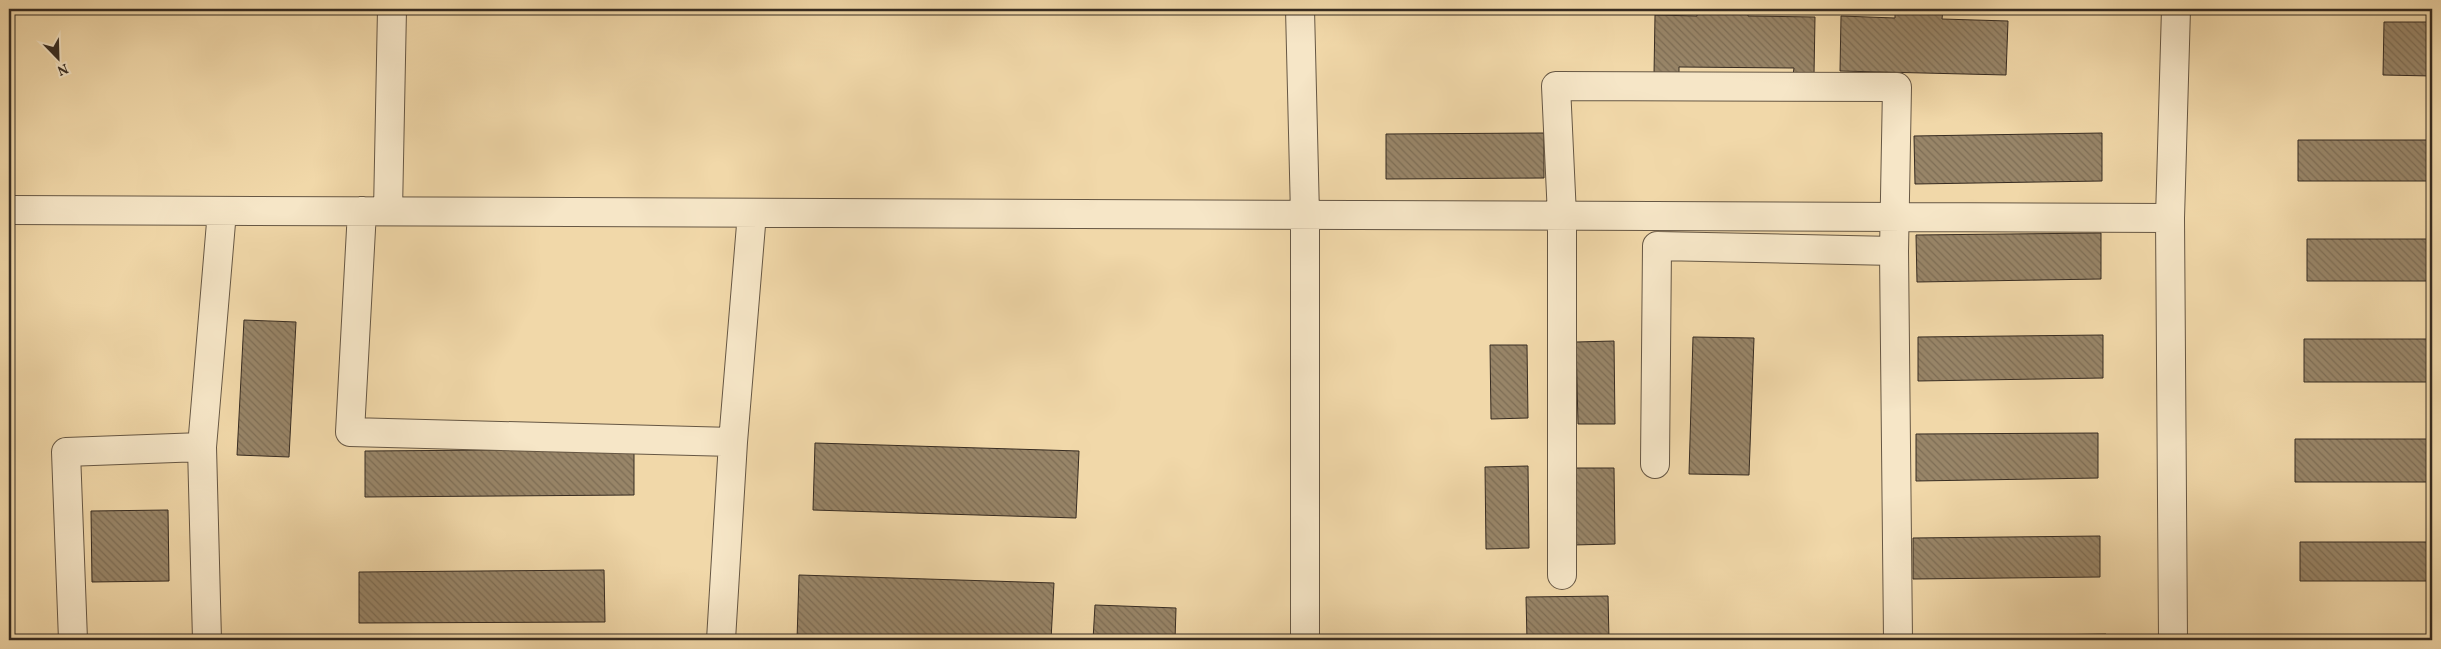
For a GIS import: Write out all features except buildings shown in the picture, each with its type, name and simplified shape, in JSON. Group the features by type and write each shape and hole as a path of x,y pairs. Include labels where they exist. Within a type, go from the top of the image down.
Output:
{"street":[{"path":"392,9 375,211 350,432 733,442"},
{"path":"1300,9 1305,215 1304,640"},
{"path":"2173,640 2170,218 2176,9"},
{"path":"1562,575 1562,216 1556,86 1897,87 1894,251 1898,640"},
{"path":"9,210 2170,218"},
{"path":"207,640 202,447 222,211"},
{"path":"720,640 733,442 752,213"},
{"path":"1655,464 1657,246 1894,251"},
{"path":"73,640 66,452 202,447"}]}
